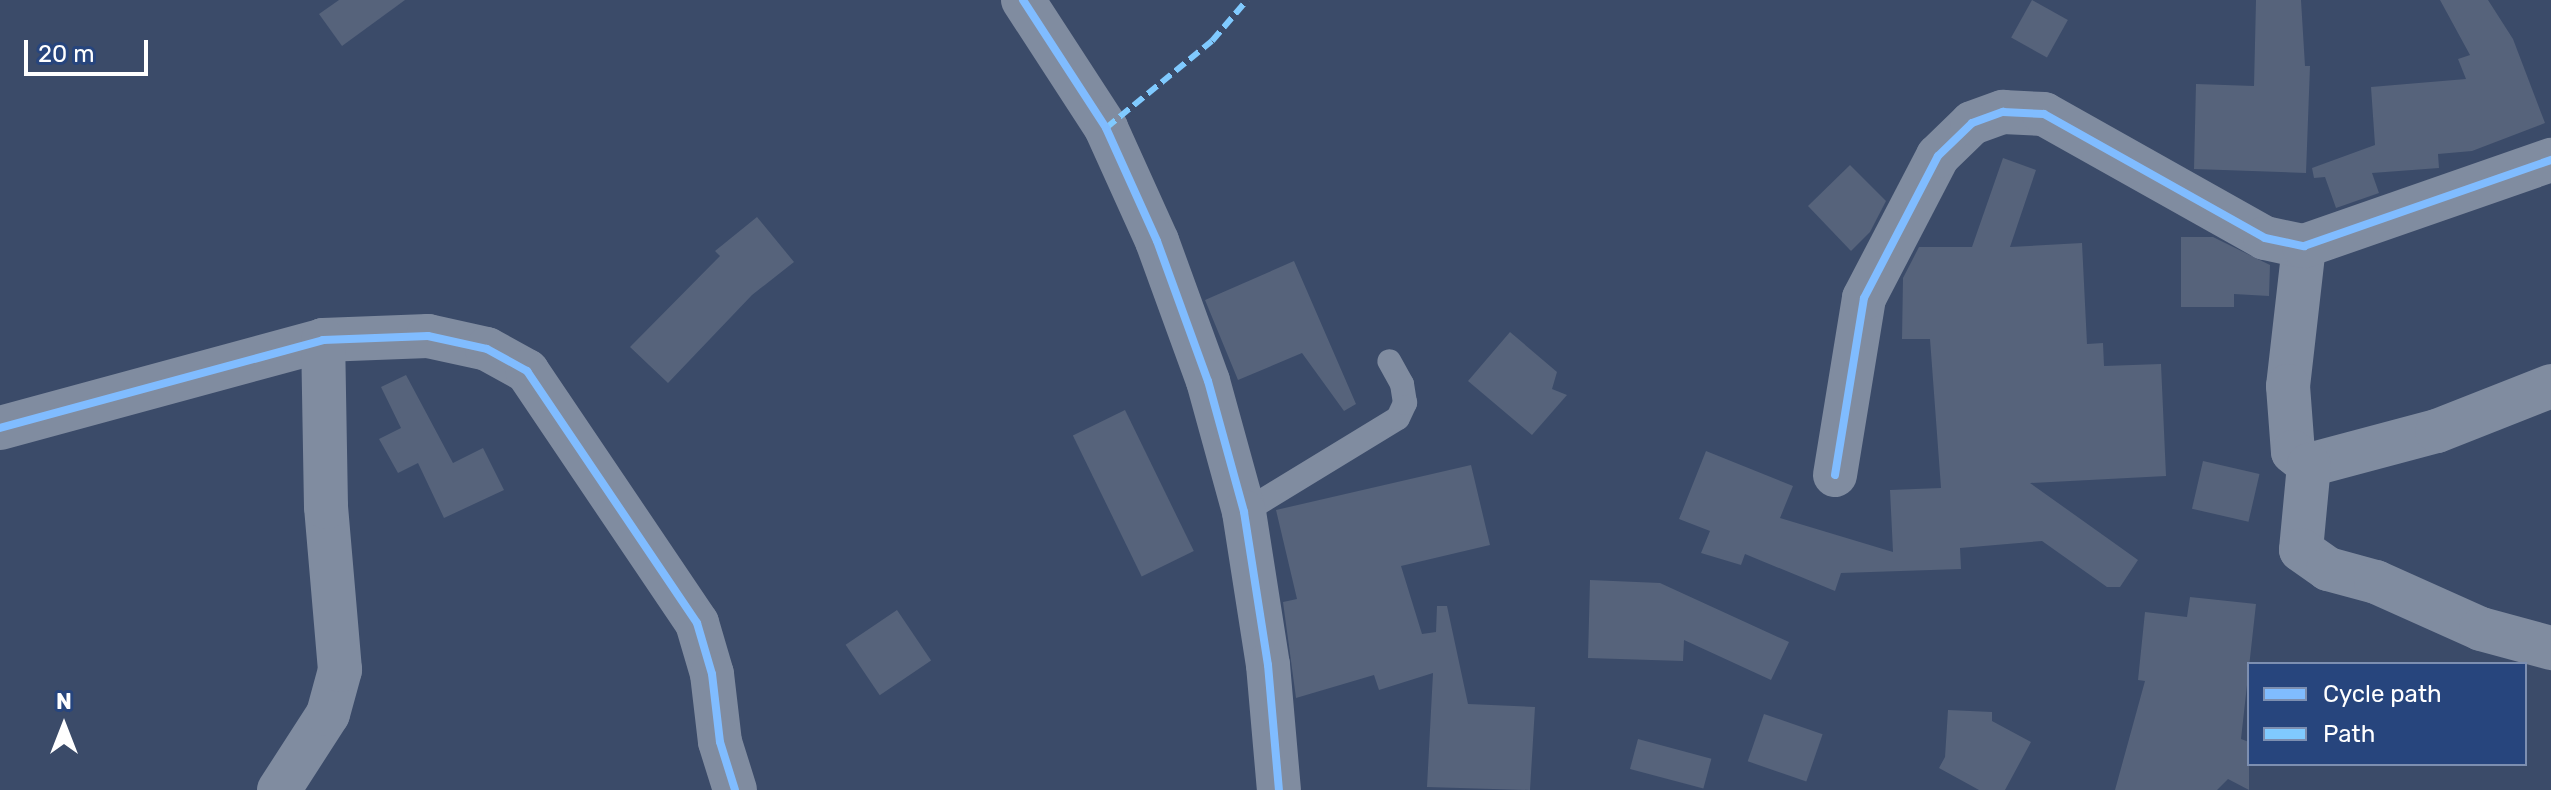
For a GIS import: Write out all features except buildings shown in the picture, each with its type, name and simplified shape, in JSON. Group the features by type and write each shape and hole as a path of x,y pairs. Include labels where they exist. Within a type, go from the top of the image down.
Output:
{"street":[{"path":"1023,0 1106,128 1157,241 1208,381 1244,512 1268,665 1279,790"},
{"path":"1835,475 1864,298 1938,156 1972,123 2003,112 2044,114 2265,238 2304,246 2551,160"},
{"path":"2304,246 2288,386 2293,452 2309,465"},
{"path":"0,428 323,340 428,336 487,349 527,371 697,623 712,674 720,742 735,790"},
{"path":"279,790 328,714 340,670 326,507 323,340"},
{"path":"2309,465 2437,431 2551,386"},
{"path":"2309,465 2301,550 2328,569 2376,582 2481,629 2551,648"}],"lane":[{"path":"1244,512 1398,418 1405,403 1402,384 1389,361"}],"marked path":[{"path":"1106,128 1212,41 1247,0"}],"cycle path":[{"path":"1023,0 1106,128 1157,241 1208,381 1244,512 1268,665 1279,790"},
{"path":"1835,475 1864,298 1938,156 1972,123 2003,112 2044,114 2265,238 2304,246 2551,160"},
{"path":"0,428 323,340 428,336 487,349 527,371 697,623 712,674 720,742 735,790"}]}
